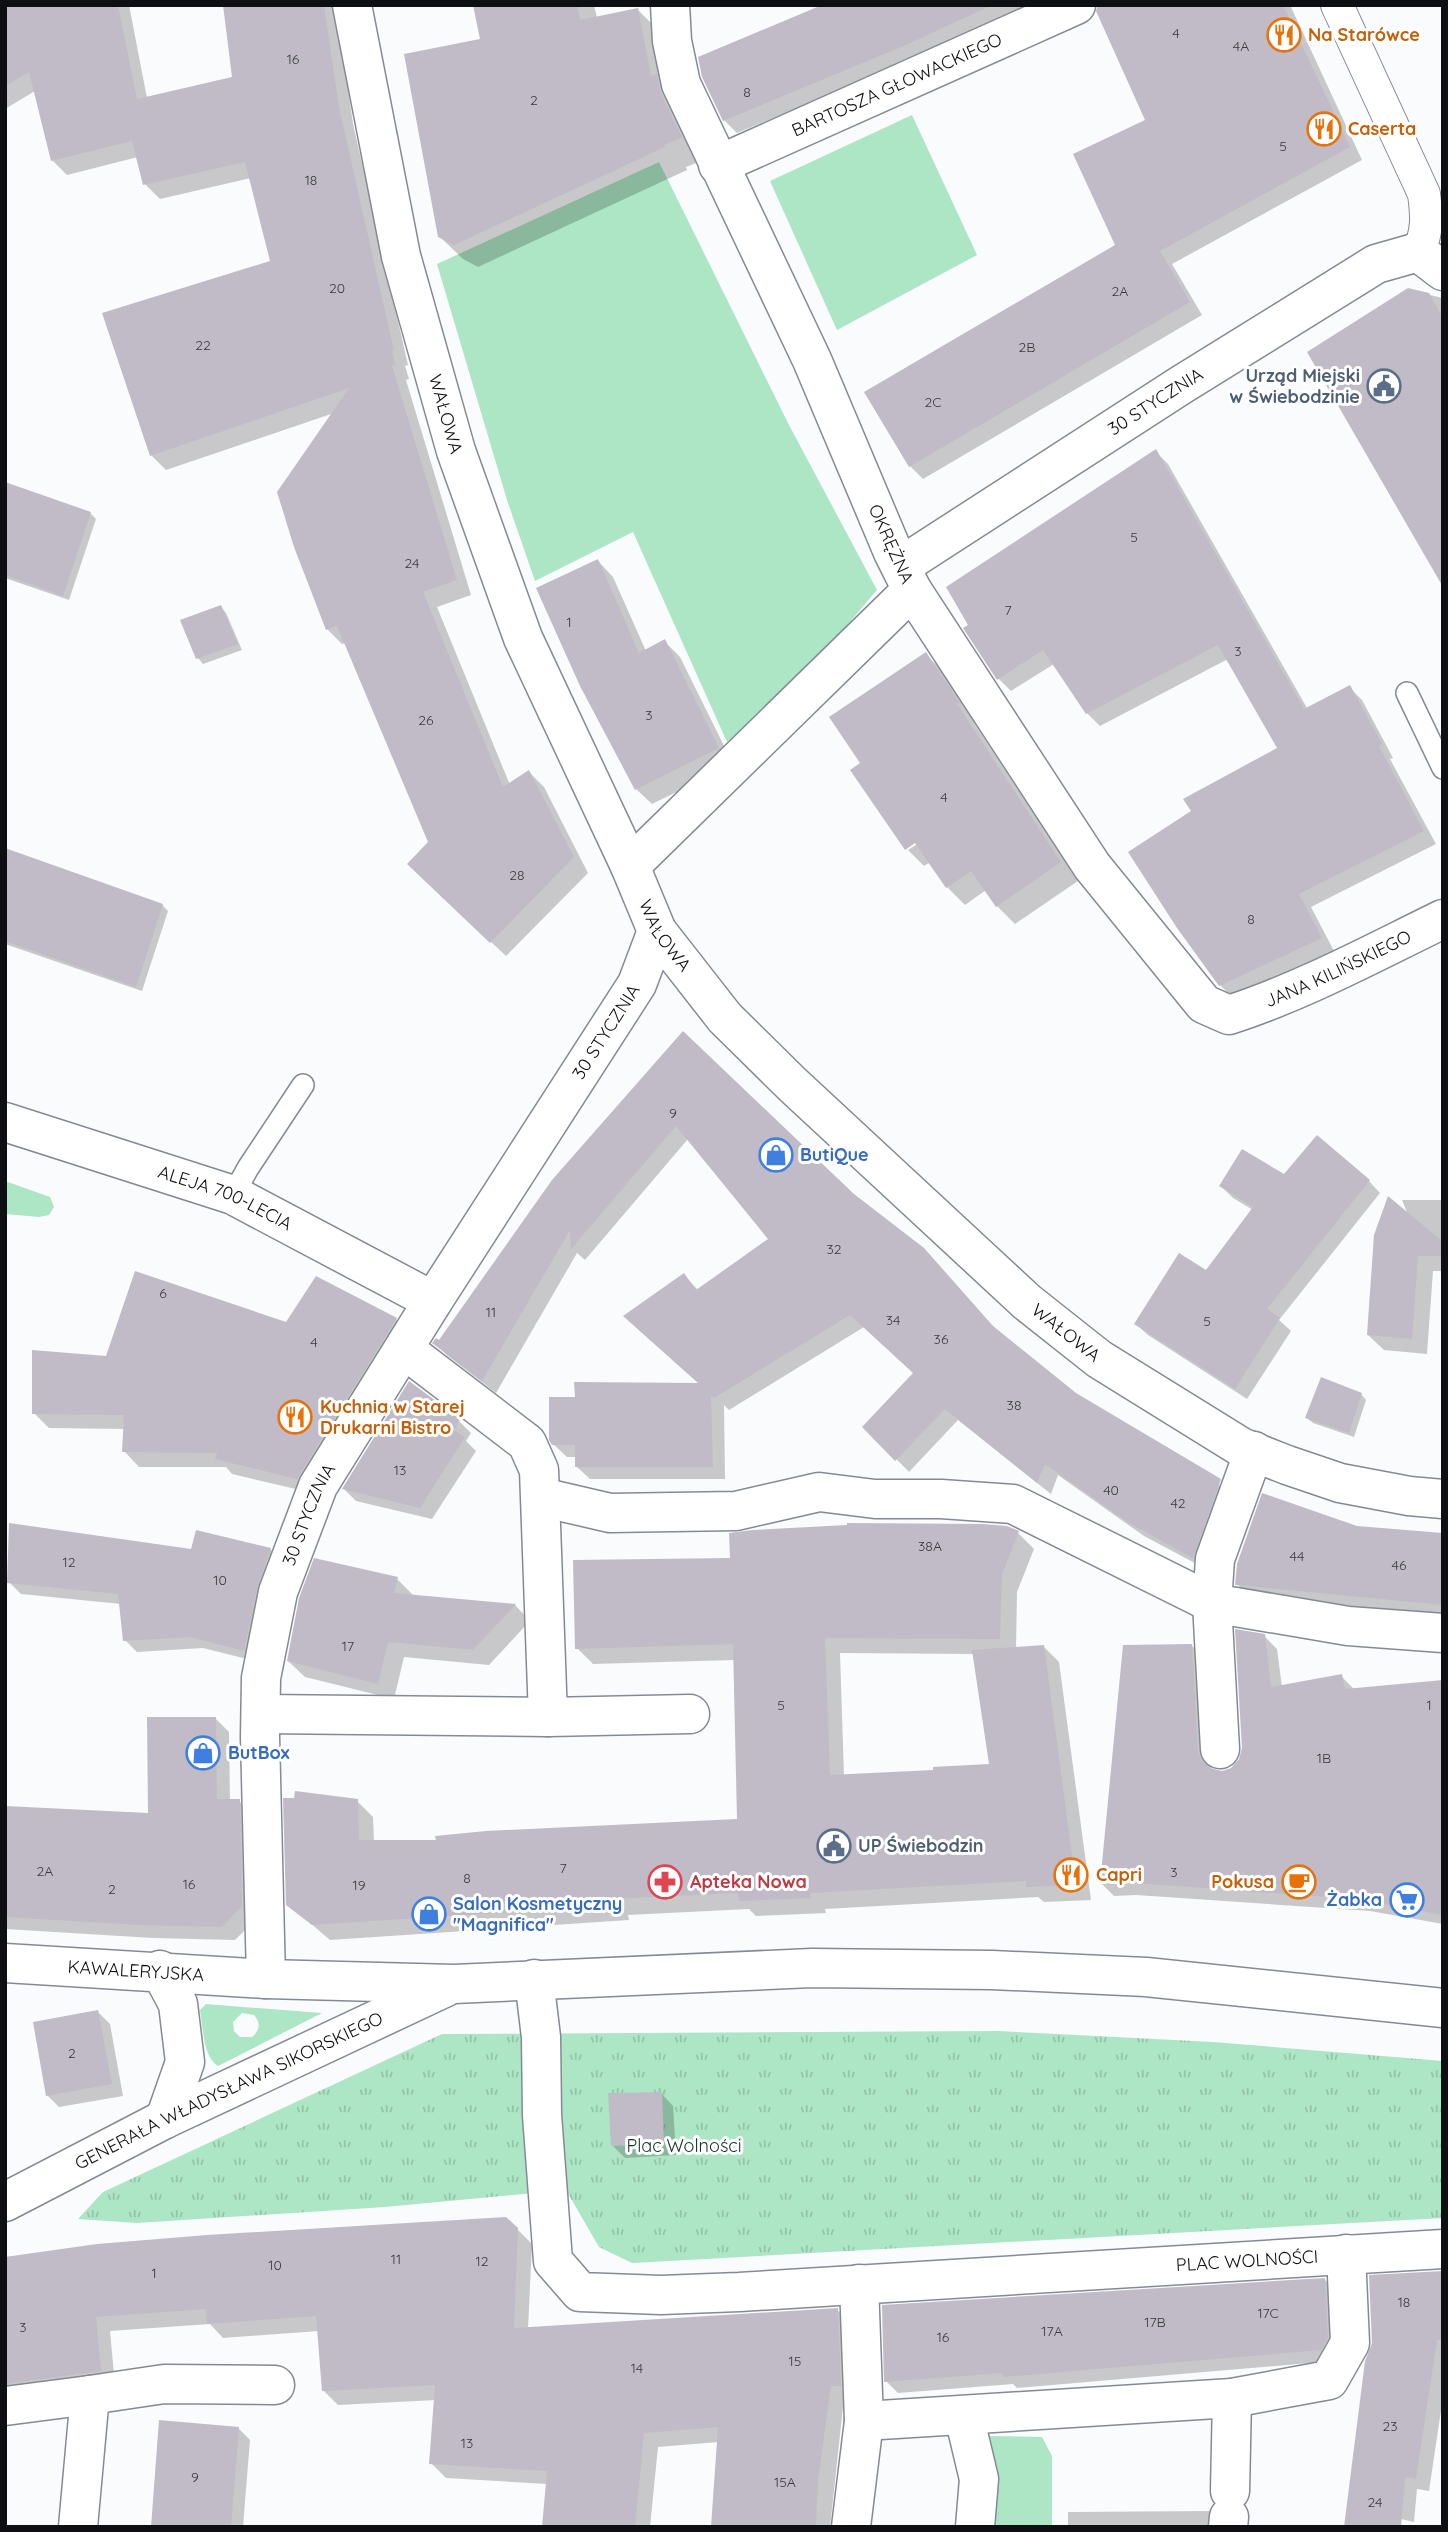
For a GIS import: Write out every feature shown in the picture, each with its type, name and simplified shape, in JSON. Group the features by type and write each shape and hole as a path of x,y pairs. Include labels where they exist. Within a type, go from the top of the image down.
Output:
{"street":[{"name":"WAŁOWA","path":"352,5 401,256 456,451 523,638 630,866 657,931 725,1018 793,1085 1027,1302 1099,1359 1185,1414 1254,1451 1340,1483 1409,1496 1443,1499"},
{"name":"OKRĘŻNA","path":"670,5 672,41 681,85 812,360 902,569 1092,866 1204,1004 1229,1015"},
{"name":"BARTOSZA GŁOWACKIEGO","path":"718,165 1076,5"},
{"path":"1338,5 1424,194 1427,218 1425,237 1430,261"},
{"name":"30 STYCZNIA","path":"630,866 902,569 1181,385 1376,264 1430,261"},
{"name":"JANA KILIŃSKIEGO","path":"1229,1015 1257,1006 1333,972 1443,919"},
{"name":"30 STYCZNIA","path":"266,1979 261,1678 278,1592 318,1486 433,1301 637,984 657,931"},
{"name":"ALEJA 700-LECIA","path":"5,1122 233,1195 433,1301"},
{"path":"404,1349 527,1443 538,1471 548,1717"},
{"path":"1220,1749 1212,1603 1215,1559 1254,1451"},
{"path":"541,1497 610,1513 736,1511 819,1492 875,1499 941,1499 1013,1504 1212,1603 1348,1626 1443,1633"},
{"path":"261,1714 548,1717 690,1714"},
{"name":"KAWALERYJSKA","path":"5,1963 160,1970 266,1979"},
{"path":"266,1979 454,1983 812,1968 992,1970 1146,1977 1443,2008"},
{"path":"160,1970 178,2004 185,2062 164,2119"},
{"name":"PLAC WOLNOŚCI","path":"534,1979 541,2037 542,2115 553,2261 580,2292 661,2295 1443,2249"},
{"name":"GENERAŁA WŁADYSŁAWA SIKORSKIEGO","path":"5,2203 164,2119 454,1983"},
{"path":"864,2421 1232,2398 1329,2380 1350,2343 1346,2254"},
{"path":"851,2527 864,2421 859,2284"},
{"path":"5,2406 164,2384 275,2385"},
{"path":"78,2527 90,2395"},
{"path":"1229,2512 1232,2398"},
{"path":"964,2416 979,2479 975,2527"}],"lane":[{"path":"1407,693 1443,768"},
{"path":"233,1195 303,1085"}],"green space":[{"path":"912,115 977,255 837,330 770,181"},
{"path":"659,162 789,425 877,590 808,671 727,742 633,532 535,581 507,500 437,264"},
{"path":"5,1181 50,1197 54,1207 49,1215 39,1217 5,1214"},
{"path":"206,2004 322,2013 218,2066 209,2056 200,2010","holes":["242,2013 254,2015 259,2024 257,2032 252,2037 240,2037 234,2031 233,2022"]},
{"name":"Plac Wolności","path":"998,2031 1213,2042 1443,2061 1443,2218 632,2263 599,2247 566,2190 385,2207 137,2223 78,2219 103,2192 442,2034"},
{"path":"986,2436 1042,2437 1052,2456 1052,2527 994,2527 998,2485 996,2467"}],"building":[{"path":"5,5 118,5 137,99 232,77 223,5 324,5 339,107 394,351 395,364 392,366 457,580 423,592 503,787 529,770 574,857 490,943 407,864 428,842 337,626 326,630 294,547 277,492 349,388 150,456 102,313 270,261 245,162 143,185 132,141 51,161 29,72 5,86"},
{"path":"473,5 577,5 580,20 638,8 651,76 657,74 661,93 682,137 454,245 438,237 404,54 480,39"},
{"path":"822,5 992,5 906,45 723,121 702,77 698,57"},
{"path":"1098,5 1283,5 1350,147 1160,251 1190,302 909,467 864,392 1115,245 1073,154 1145,120 1096,11"},
{"name":"Urząd Miejski w Świebodzinie","path":"1408,288 1429,293 1443,318 1443,587 1307,352"},
{"path":"1156,449 1304,709 1350,685 1424,831 1299,894 1322,938 1219,986 1177,928 1128,852 1191,811 1183,799 1277,748 1218,645 1086,714 1043,650 997,680 963,628 968,625 946,587"},
{"path":"5,482 91,512 63,596 5,575"},
{"path":"598,559 639,653 665,639 719,748 635,790 580,686 536,588"},
{"path":"221,605 238,644 196,659 180,620"},
{"path":"926,652 1061,862 996,907 971,871 946,888 915,843 905,850 850,770 860,763 829,717"},
{"path":"5,848 163,904 136,987 5,941"},
{"path":"683,1031 854,1194 924,1248 993,1326 1076,1393 1221,1479 1193,1558 1129,1523 1045,1464 1037,1483 945,1409 895,1461 862,1427 913,1373 850,1315 714,1398 711,1395 713,1467 575,1467 575,1445 552,1445 549,1440 549,1397 575,1397 574,1382 698,1383 623,1316 684,1273 696,1290 768,1239 676,1126 571,1249 570,1230 482,1381 432,1343 436,1338 439,1340 552,1180"},
{"path":"1317,1135 1370,1180 1267,1309 1280,1318 1235,1389 1134,1324 1179,1253 1206,1270 1253,1207 1219,1186 1242,1149 1284,1174"},
{"path":"1388,1196 1443,1242 1443,1256 1418,1256 1412,1339 1367,1335 1374,1235"},
{"path":"135,1271 286,1322 316,1276 397,1318 297,1479 215,1459 217,1453 122,1452 124,1415 32,1414 32,1350 106,1356"},
{"path":"1321,1377 1362,1393 1349,1433 1305,1418"},
{"path":"409,1381 460,1419 454,1430 465,1437 420,1508 342,1489"},
{"path":"1262,1493 1357,1526 1443,1533 1443,1605 1235,1585 1237,1564"},
{"path":"9,1523 191,1549 196,1530 271,1548 257,1588 244,1651 190,1637 123,1641 118,1594 7,1583"},
{"path":"847,1523 983,1524 1007,1526 1019,1531 1002,1575 1000,1639 825,1638 830,1775 933,1770 933,1767 989,1764 972,1650 1044,1645 1076,1885 1026,1887 1026,1881 810,1893 811,1898 739,1901 738,1893 613,1899 614,1905 312,1925 286,1905 283,1798 294,1798 295,1791 358,1799 359,1840 436,1840 435,1836 486,1831 737,1819 733,1644 575,1649 573,1560 730,1558 729,1533"},
{"path":"314,1558 398,1577 394,1593 516,1604 473,1650 388,1642 378,1684 287,1661 299,1598"},
{"path":"1235,1629 1265,1634 1271,1687 1342,1674 1345,1689 1443,1680 1443,1915 1356,1899 1122,1882 1100,1884 1123,1645 1192,1644 1198,1751 1202,1761 1210,1768 1222,1771 1231,1768 1239,1759 1242,1748"},
{"path":"147,1717 216,1717 217,1799 240,1799 242,1906 222,1927 5,1917 5,1806 148,1813"},
{"path":"98,2010 112,2084 46,2096 33,2022"},
{"path":"662,2092 664,2144 611,2146 608,2093"},
{"path":"506,2217 518,2228 514,2328 838,2308 841,2386 831,2386 818,2480 816,2527 711,2527 718,2427 644,2433 635,2527 542,2527 547,2471 429,2464 435,2385 322,2391 316,2316 207,2324 206,2309 96,2317 101,2371 5,2384 5,2257 97,2244 207,2235"},
{"path":"1443,2271 1443,2339 1437,2340 1416,2479 1405,2477 1401,2527 1344,2527 1365,2361 1372,2343 1369,2275"},
{"path":"1325,2278 1328,2338 1321,2350 1003,2377 1003,2373 884,2382 882,2305"},
{"path":"159,2420 239,2427 231,2527 151,2527"}],"place":[{"name":"Na Starówce","path":"1284,35"},
{"name":"Caserta","path":"1324,129"},
{"name":"Urząd Miejski w Świebodzinie","path":"1384,386"},
{"name":"ButiQue","path":"776,1155"},
{"name":"Kuchnia w Starej Drukarni Bistro","path":"295,1417"},
{"name":"ButBox","path":"203,1753"},
{"name":"UP Świebodzin","path":"834,1846"},
{"name":"Capri","path":"1071,1875"},
{"name":"Apteka Nowa","path":"665,1882"},
{"name":"Pokusa","path":"1299,1882"},
{"name":"Żabka","path":"1407,1900"},
{"name":"Salon Kosmetyczny \"Magnifica\"","path":"429,1914"}]}
